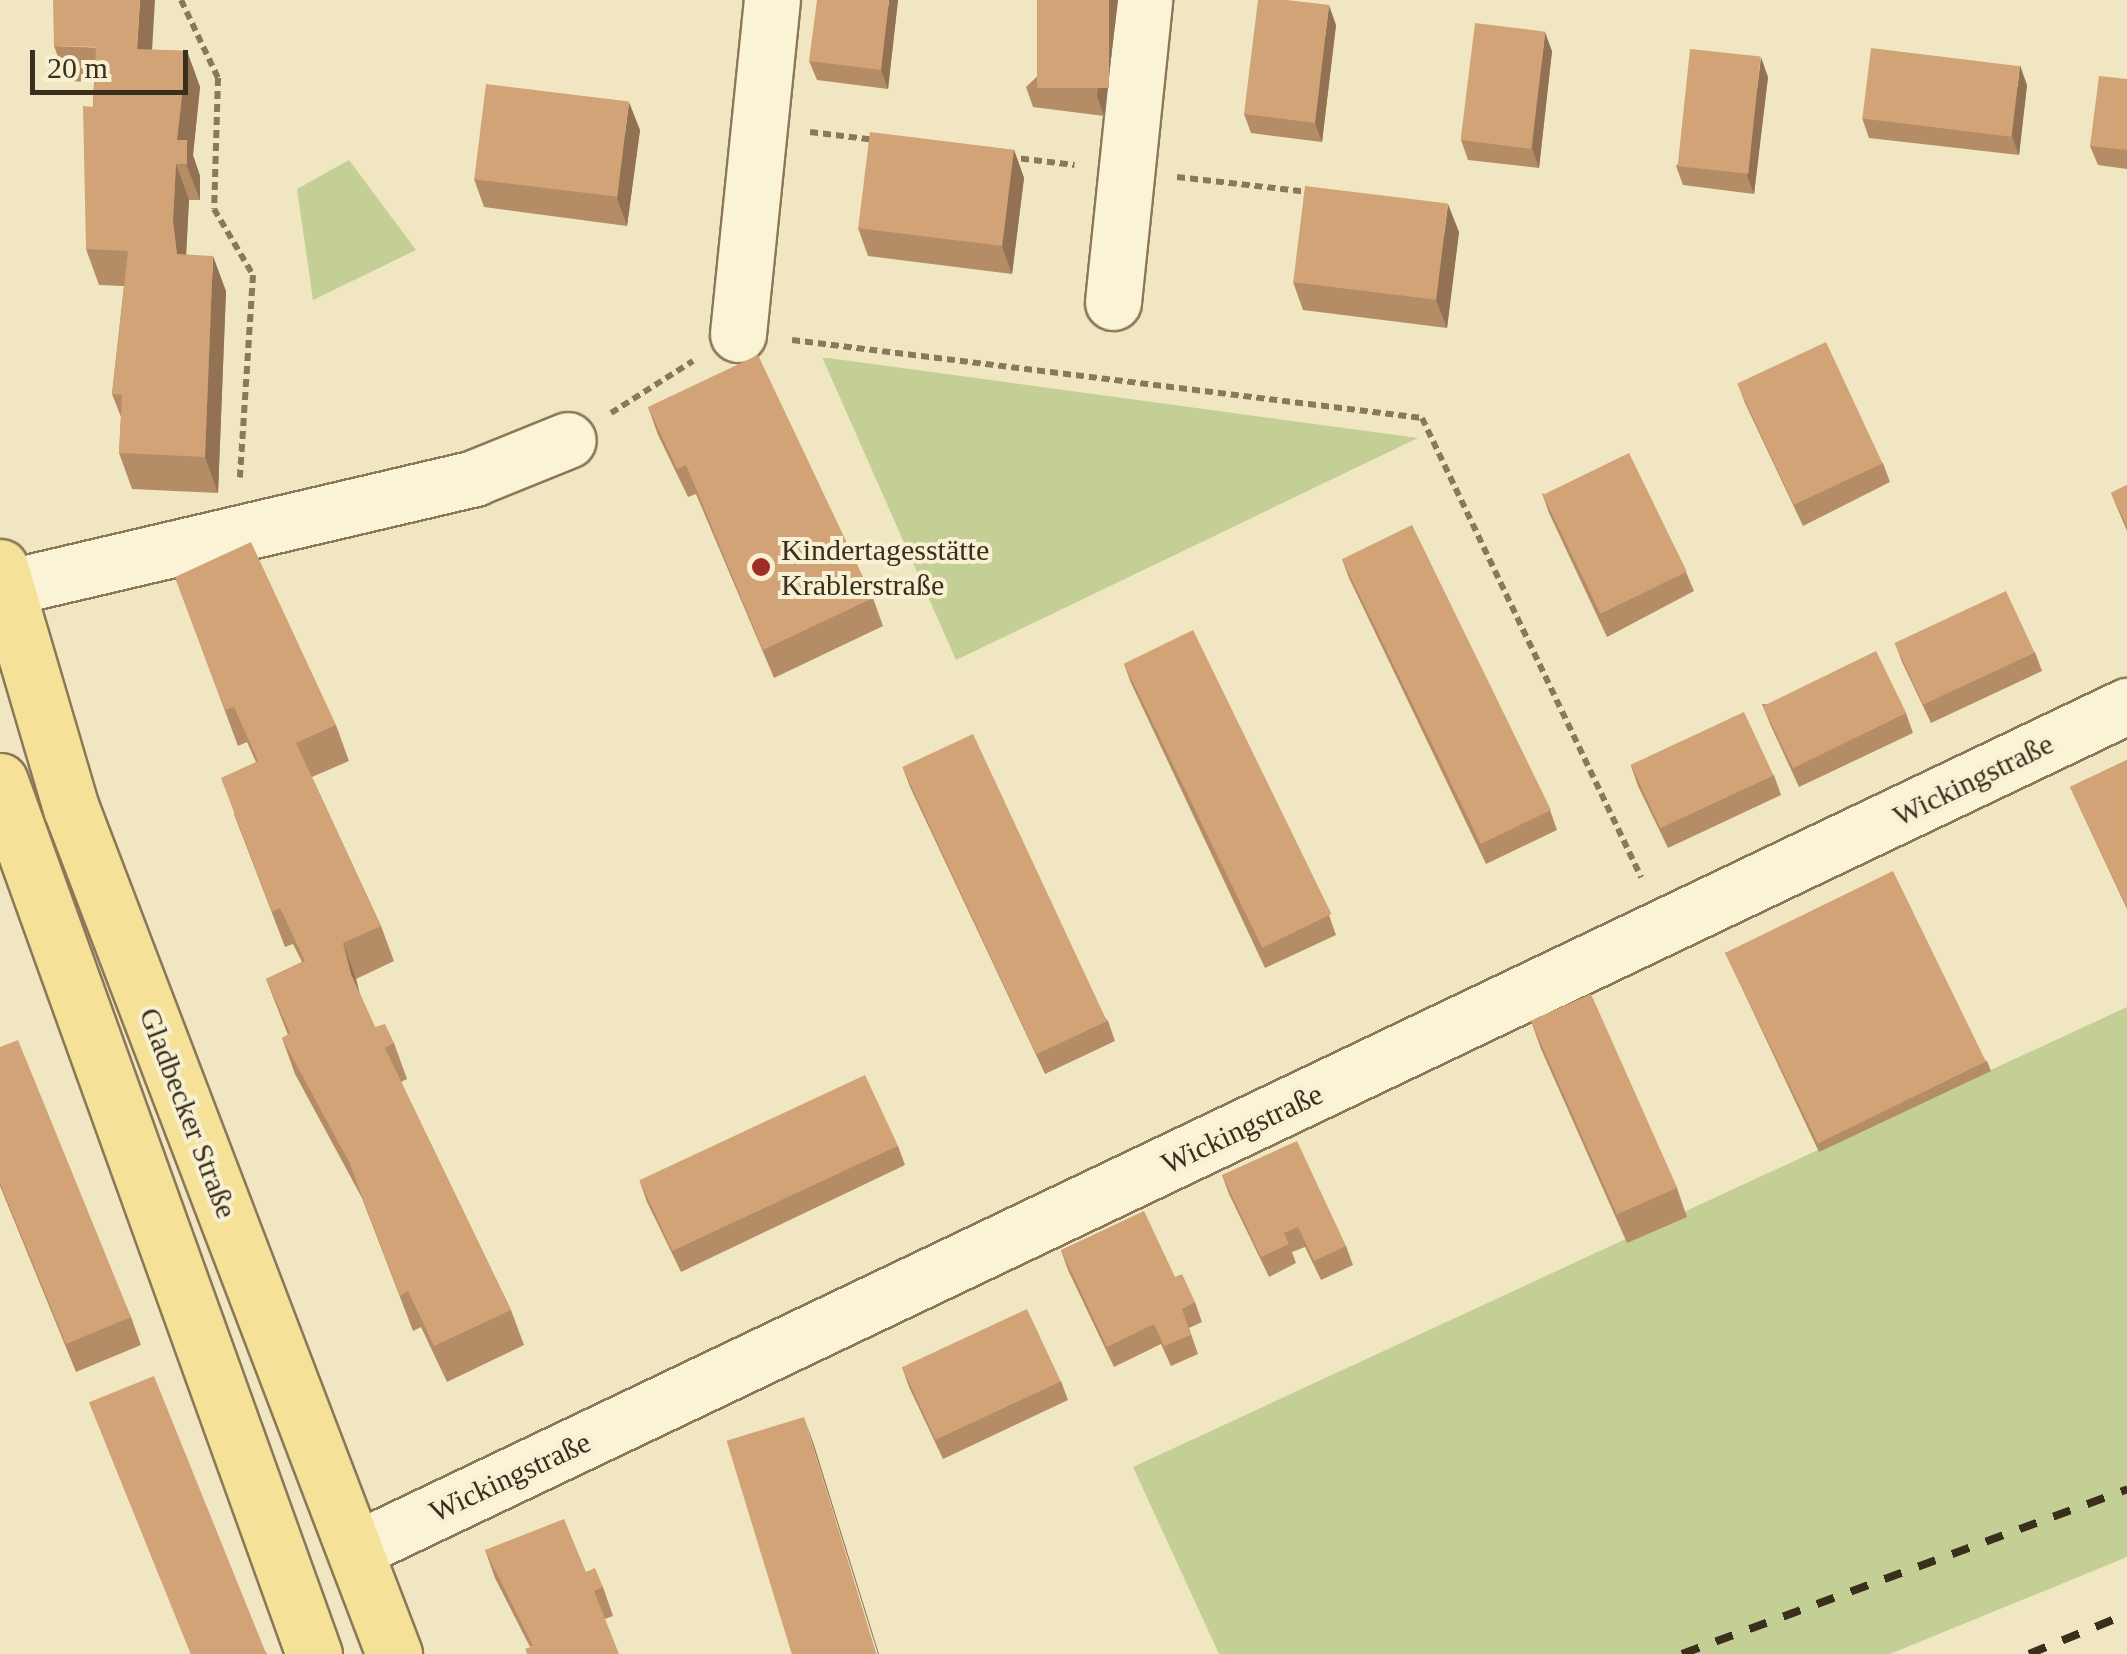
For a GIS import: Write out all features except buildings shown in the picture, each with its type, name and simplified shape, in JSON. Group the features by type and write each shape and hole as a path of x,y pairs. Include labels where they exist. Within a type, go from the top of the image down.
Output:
{"main road":[{"name":"Gladbecker Straße","path":"3,577 71,808 394,1654"},
{"path":"0,781 314,1654"}],"street":[{"path":"738,334 772,0"},
{"path":"1113,302 1144,0"},
{"path":"3,577 236,534 474,478 568,440"},
{"name":"Wickingstraße","path":"355,1550 2127,706"}],"path":[{"path":"181,0 218,78 214,209 253,276 236,534"},
{"path":"568,440 738,334 1422,418 1666,928"}],"green space":[{"path":"349,160 416,250 313,300 297,189"},
{"path":"822,357 1418,438 956,660"},
{"path":"2127,1007 2127,1557 1890,1654 1219,1654 1133,1467"}],"railway":[{"path":"1682,1654 2127,1489"},
{"path":"2029,1654 2127,1614"}],"place":[{"name":"Kindertagesstätte Krablerstraße","path":"761,567"}]}
